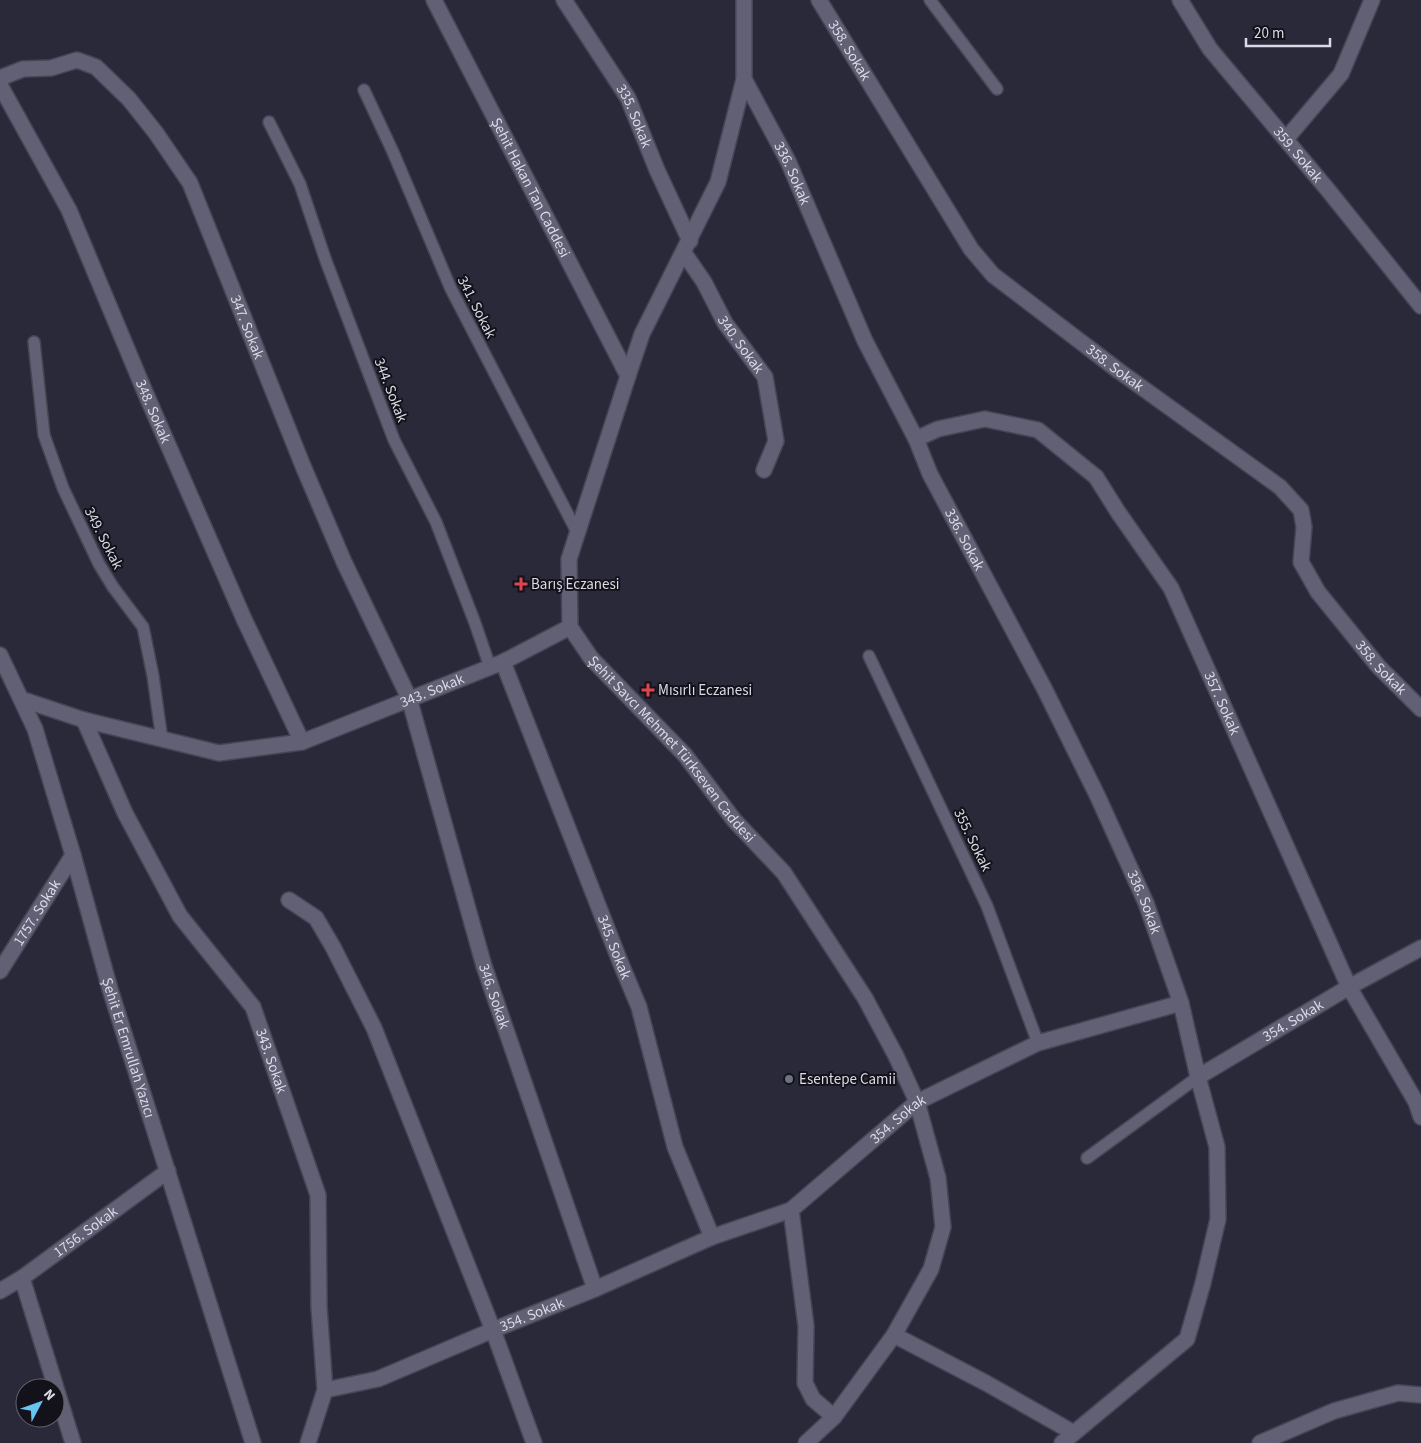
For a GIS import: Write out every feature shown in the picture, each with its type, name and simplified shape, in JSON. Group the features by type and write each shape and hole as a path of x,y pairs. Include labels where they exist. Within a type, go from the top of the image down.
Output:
{"street":[{"name":"Şehit Hakan Tan Caddesi","path":"434,0 628,376"},
{"name":"335. Sokak","path":"564,0 628,98 687,247"},
{"path":"570,627 569,559 628,376 642,334 718,182 744,79 744,0"},
{"name":"358. Sokak","path":"819,0 971,249 993,275 1119,371 1280,487 1301,510 1304,527 1301,562 1318,592 1378,666 1421,709"},
{"name":"359. Sokak","path":"1180,0 1210,49 1421,306"},
{"path":"1286,140 1340,74 1372,0"},
{"name":"347. Sokak","path":"0,78 23,68 52,68 77,60 96,67 129,100 190,183 303,466 344,562 409,698"},
{"name":"336. Sokak","path":"744,79 788,161 865,341 916,438 930,474 1040,679 1098,797 1146,903 1181,1003"},
{"name":"348. Sokak","path":"0,85 68,210 244,618 302,742"},
{"name":"340. Sokak","path":"687,247 725,324 765,377 776,441 764,470"},
{"name":"357. Sokak","path":"916,438 938,429 985,419 1038,430 1096,477 1171,588 1349,986 1419,1101 1421,1118"},
{"name":"343. Sokak","path":"21,699 84,720 219,753 302,742 496,665 570,627"},
{"name":"Şehit Savcı Mehmet Türkseven Caddesi","path":"570,627 591,658 685,755 734,820 784,873 865,998 896,1056 917,1102 938,1178 944,1227 931,1268 894,1335 834,1418 806,1443"},
{"name":"Şehit Er Emrullah Yazıcı","path":"0,655 35,729 74,855 110,989 253,1443"},
{"name":"345. Sokak","path":"496,665 639,1008 674,1146 712,1237"},
{"name":"346. Sokak","path":"409,698 484,966 595,1289"},
{"name":"343. Sokak","path":"84,720 125,813 180,916 253,1007 318,1194 319,1307 325,1390 308,1443"},
{"name":"1757. Sokak","path":"0,971 74,855"},
{"path":"289,900 316,918 333,947 374,1028 493,1330 534,1443"},
{"name":"354. Sokak","path":"1198,1076 1349,986 1421,948"},
{"path":"894,1335 986,1382 1068,1438 1186,1339 1203,1283 1218,1219 1216,1147 1181,1003"},
{"name":"354. Sokak","path":"325,1390 378,1379 595,1289 712,1237 791,1210 917,1102 1038,1043 1181,1003"},
{"name":"1756. Sokak","path":"0,1291 22,1278 168,1171"},
{"path":"791,1210 806,1326 805,1383 813,1399 834,1418"},
{"path":"22,1278 73,1443"},
{"path":"1260,1443 1334,1411 1398,1394 1421,1395"}],"lane":[{"path":"930,0 997,89"},
{"name":"341. Sokak","path":"364,90 393,152 450,289 577,532"},
{"name":"344. Sokak","path":"269,122 300,184 326,261 394,440 436,522 476,623 496,665"},
{"name":"349. Sokak","path":"34,342 44,435 63,488 99,564 142,628 162,740"},
{"name":"355. Sokak","path":"869,656 987,906 1038,1043"},
{"path":"1087,1158 1198,1076"}],"place":[{"name":"Barış Eczanesi","path":"521,584"},
{"name":"Mısırlı Eczanesi","path":"648,690"},
{"name":"Esentepe Camii","path":"789,1079"}]}
